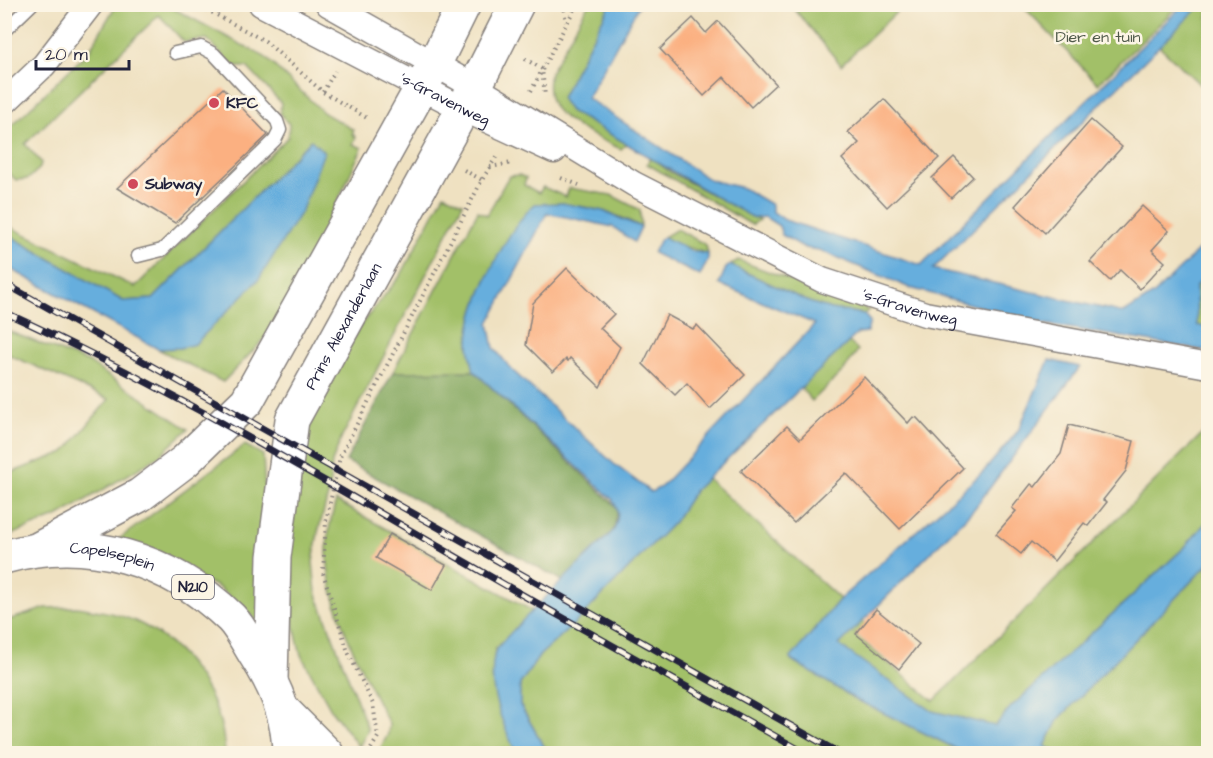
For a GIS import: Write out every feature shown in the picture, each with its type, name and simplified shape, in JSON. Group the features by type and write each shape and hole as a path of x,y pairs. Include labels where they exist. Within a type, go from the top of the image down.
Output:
{"main road":[{"path":"40,548 140,495 185,461 247,401 428,76 464,4"},
{"name":"Prins Alexanderlaan","path":"277,694 274,557 292,420 469,98 517,4"},
{"name":"Capelseplein","path":"4,557 40,548 122,553 182,578 232,619 277,694 289,753"},
{"path":"277,694 327,753"}],"street":[{"name":"'s-Gravenweg","path":"261,4 428,76 469,98 510,133 634,184 822,280 925,314 1209,366"},
{"name":"'s-Gravenweg","path":"328,4 428,76"},
{"path":"4,103 44,65 86,7"}],"lane":[{"path":"4,31 32,4"},
{"path":"138,256 162,250 274,140 280,130 277,121 214,54 201,47 175,53"}],"path":[{"path":"196,4 266,41 324,92"},
{"path":"563,4 567,23 577,4"},
{"path":"369,753 378,737 373,704 348,652 323,573 326,521 340,457 490,167"}],"green space":[{"path":"116,5 167,5 265,57 324,113 354,130 352,134 356,137 353,144 362,148 304,276 276,327 223,382 158,349 180,348 311,140 153,299 123,301 5,233 4,224 135,287 288,137 289,124 280,114 281,103 247,67 234,67 207,39 184,42 159,15 25,144 41,162 40,168 28,179 16,180 5,170 5,132 89,51"},
{"path":"588,5 610,5 561,98 570,111 627,143 621,149 588,133 565,118 555,109 549,94 550,73"},
{"path":"791,5 904,5 841,65"},
{"name":"Dier en tuin","path":"1022,5 1179,5 1098,84"},
{"path":"1191,5 1208,5 1208,92 1154,41"},
{"path":"650,157 670,172 759,220 752,225 647,164"},
{"path":"519,175 526,178 524,185 539,193 543,187 566,197 569,188 611,195 640,210 641,227 616,215 590,208 563,204 535,204 513,231 483,289 471,327 469,343 474,371 393,372 478,211 487,215 510,176"},
{"path":"444,194 463,203 341,439 332,462 329,492 318,532 313,562 316,592 368,730 359,747 332,711 301,655 284,584 305,432 359,327 401,275"},
{"path":"677,229 706,245 708,254 667,241 664,237"},
{"path":"1208,259 1208,337 1170,328"},
{"path":"738,260 869,310 864,314 831,309 809,302 730,265"},
{"path":"5,330 88,362 188,429 158,457 59,516 5,537 5,475 65,452 109,399 5,353"},
{"path":"849,342 858,350 844,370 812,401 800,387"},
{"path":"474,371 618,508 614,530 563,581 346,461 393,372"},
{"path":"1208,428 1208,520 1185,547 1010,708 995,727 932,711 838,645 862,621 866,624 855,635 934,701"},
{"path":"245,445 263,455 265,493 259,547 262,625 218,587 119,539"},
{"path":"707,478 840,599 790,659 855,699 965,753 548,753 520,705 520,684 540,655 573,625 674,522 694,491"},
{"path":"336,501 533,611 495,649 492,679 516,753 378,753 388,734 389,724 349,640 333,595 329,573 328,538"},
{"path":"1208,564 1208,753 1057,754 1045,746 1058,720"},
{"path":"76,607 114,614 135,621 170,644 198,675 209,694 223,733 225,753 5,753 5,621 46,608"}],"water":[{"path":"610,5 639,5 587,98 710,180 743,188 772,205 772,211 785,220 921,265 1183,5 1201,5 933,269 1124,313 1154,294 1208,241 1208,272 1196,286 1197,325 1208,328 1208,351 1045,324 910,288 819,250 805,248 782,235 779,226 765,217 754,218 570,111 561,98"},
{"path":"311,140 324,152 302,210 259,279 195,344 180,348 158,349 5,266 5,233 123,301 153,299"},
{"path":"562,203 603,211 641,227 634,242 613,227 547,213 489,323 494,348 512,370 614,464 651,492 661,487 815,324 719,284 726,268 730,265 809,302 831,309 864,314 870,322 867,332 858,333 694,491 674,522 573,625 540,655 520,684 520,705 548,753 516,753 501,717 494,692 495,652 530,613 614,530 618,515 613,500 474,371 470,353 471,327 482,289 513,231 535,204"},
{"path":"664,237 691,251 708,254 700,276 653,253 660,239"},
{"path":"1049,360 1080,367 974,509 839,645 932,711 995,726 1010,708 1185,547 1208,520 1208,564 1058,720 1045,746 1057,753 965,753 855,699 790,659 840,599 984,471 1018,431"}],"building":[{"path":"693,18 706,33 718,21 776,84 751,107 724,77 704,96 660,49"},
{"path":"223,88 268,135 175,223 117,188"},
{"path":"884,99 939,158 887,207 842,159 859,143 848,132"},
{"path":"1091,120 1122,147 1045,233 1015,206"},
{"path":"954,157 973,177 951,198 932,178"},
{"path":"1142,206 1169,231 1152,250 1165,262 1140,289 1120,270 1110,281 1090,262"},
{"path":"567,268 614,314 600,328 620,347 600,387 570,358 553,372 526,345 533,303"},
{"path":"667,315 693,329 697,325 745,375 710,409 687,383 675,395 643,364"},
{"path":"864,377 908,423 913,417 917,418 963,468 900,529 846,473 794,523 741,471 787,426 800,439"},
{"path":"1069,425 1134,441 1126,471 1103,500 1107,502 1088,526 1084,523 1054,561 1031,542 1021,554 996,534 1016,511 1012,508 1031,484 1035,487 1061,454"},
{"path":"390,534 446,565 432,590 376,558"},
{"path":"876,609 919,644 899,669 856,634"}],"railway":[{"path":"4,283 841,754"},
{"path":"4,312 188,404 807,754"}],"place":[{"name":"KFC","path":"214,103"},
{"name":"Subway","path":"133,184"}]}
